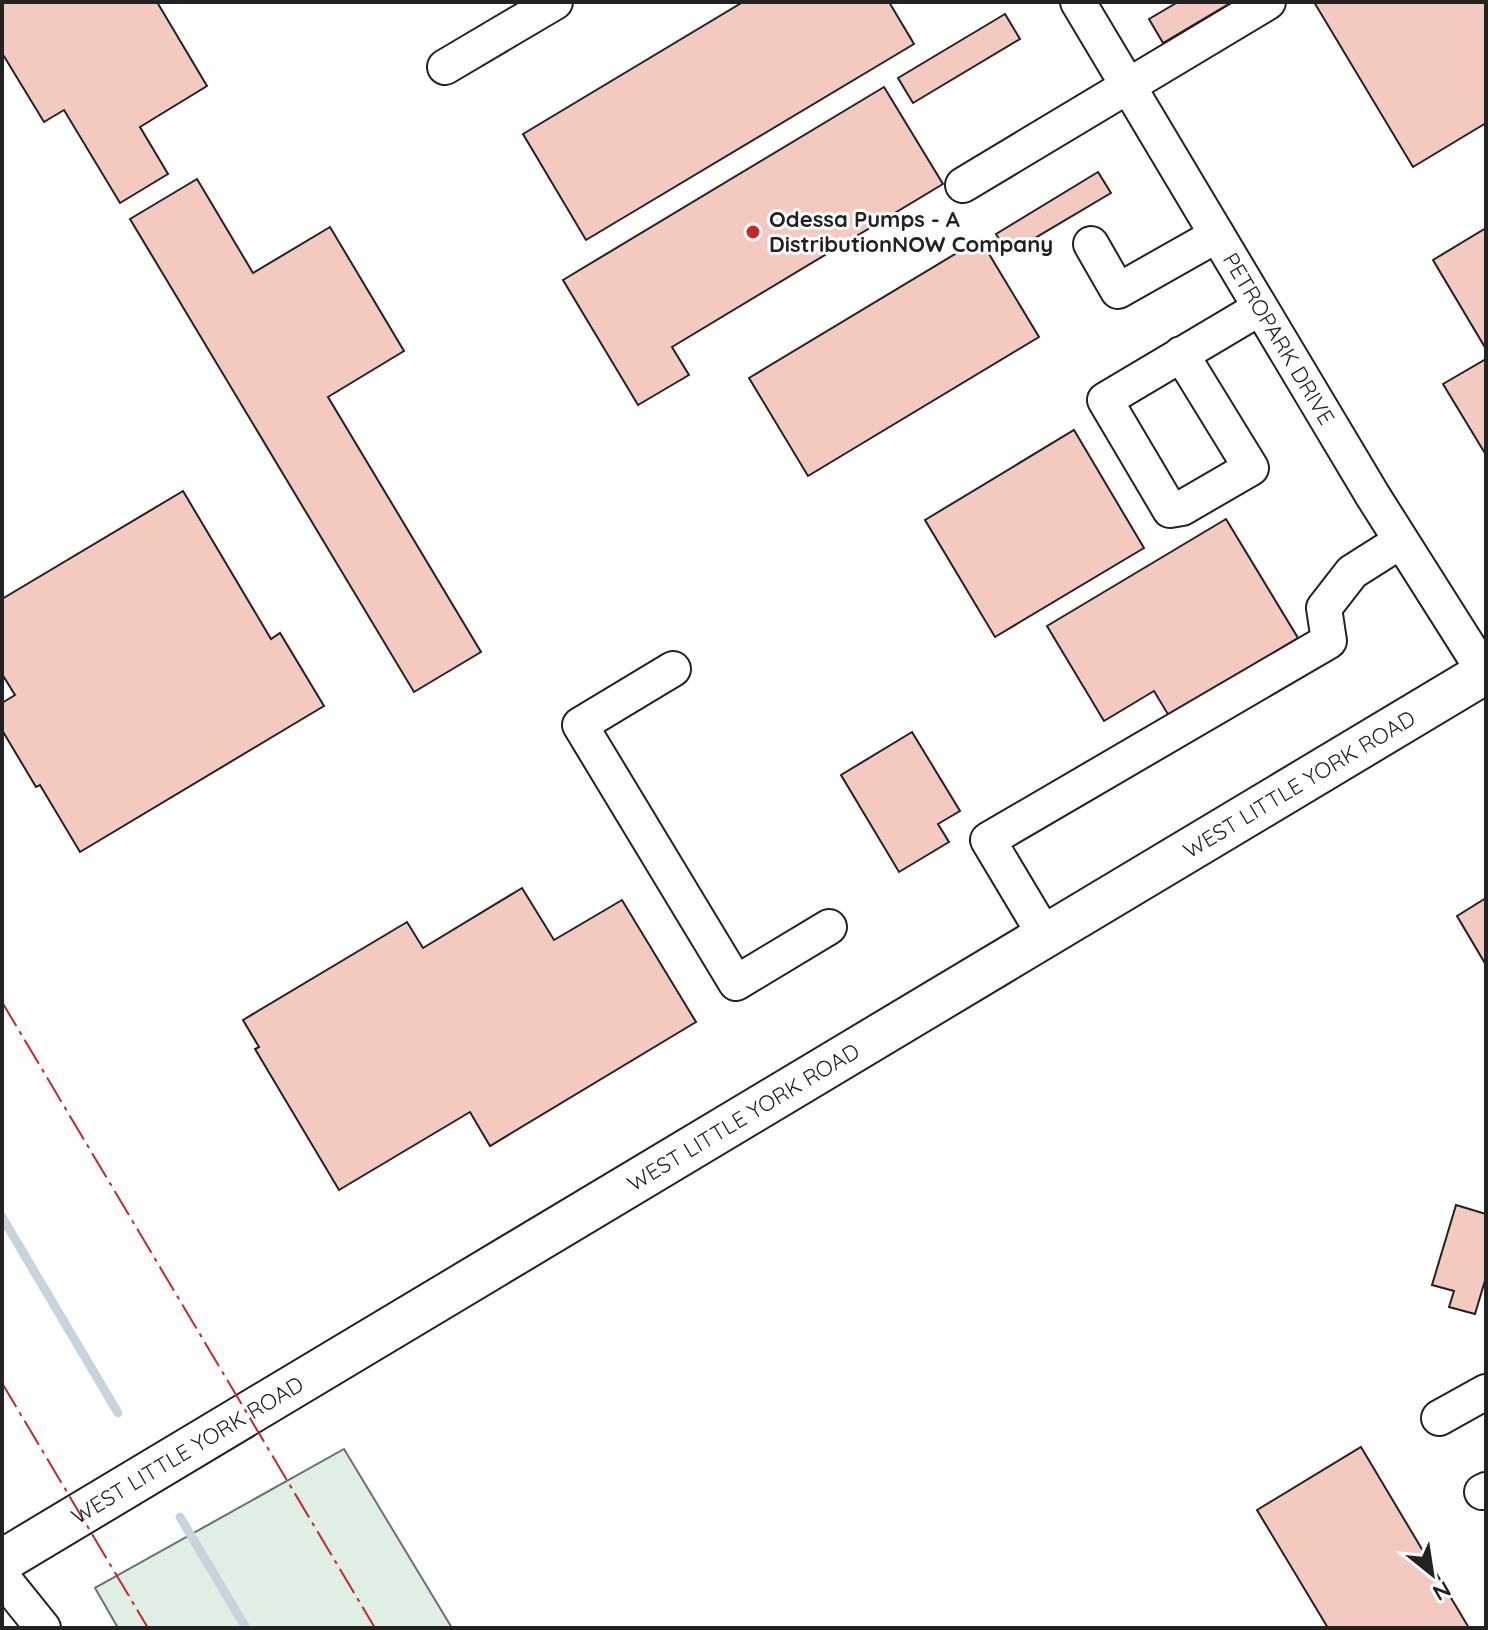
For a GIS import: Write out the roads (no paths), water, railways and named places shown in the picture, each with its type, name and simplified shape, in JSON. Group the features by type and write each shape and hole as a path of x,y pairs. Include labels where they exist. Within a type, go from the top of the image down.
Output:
{"main road":[{"name":"WEST LITTLE YORK ROAD","path":"2,1561 1485,672"}],"street":[{"path":"445,67 555,2"},
{"name":"PETROPARK DRIVE","path":"1078,2 1401,541 1485,672"},
{"path":"963,185 1268,2"},
{"path":"1091,244 1118,291 1217,235"},
{"path":"1181,354 1251,468 1182,508 1170,510 1105,400 1181,354 1260,308"},
{"path":"1046,937 988,840 1329,641 1324,608 1352,572 1401,541"},
{"path":"673,669 580,725 736,983 829,927"},
{"path":"1439,1418 1486,1392"},
{"path":"2,1577 43,1628"}],"waterway":[{"path":"2,1217 118,1413"},
{"path":"180,1517 246,1628"}],"place":[{"name":"Odessa Pumps - A DistributionNOW Company","path":"753,232"}]}
